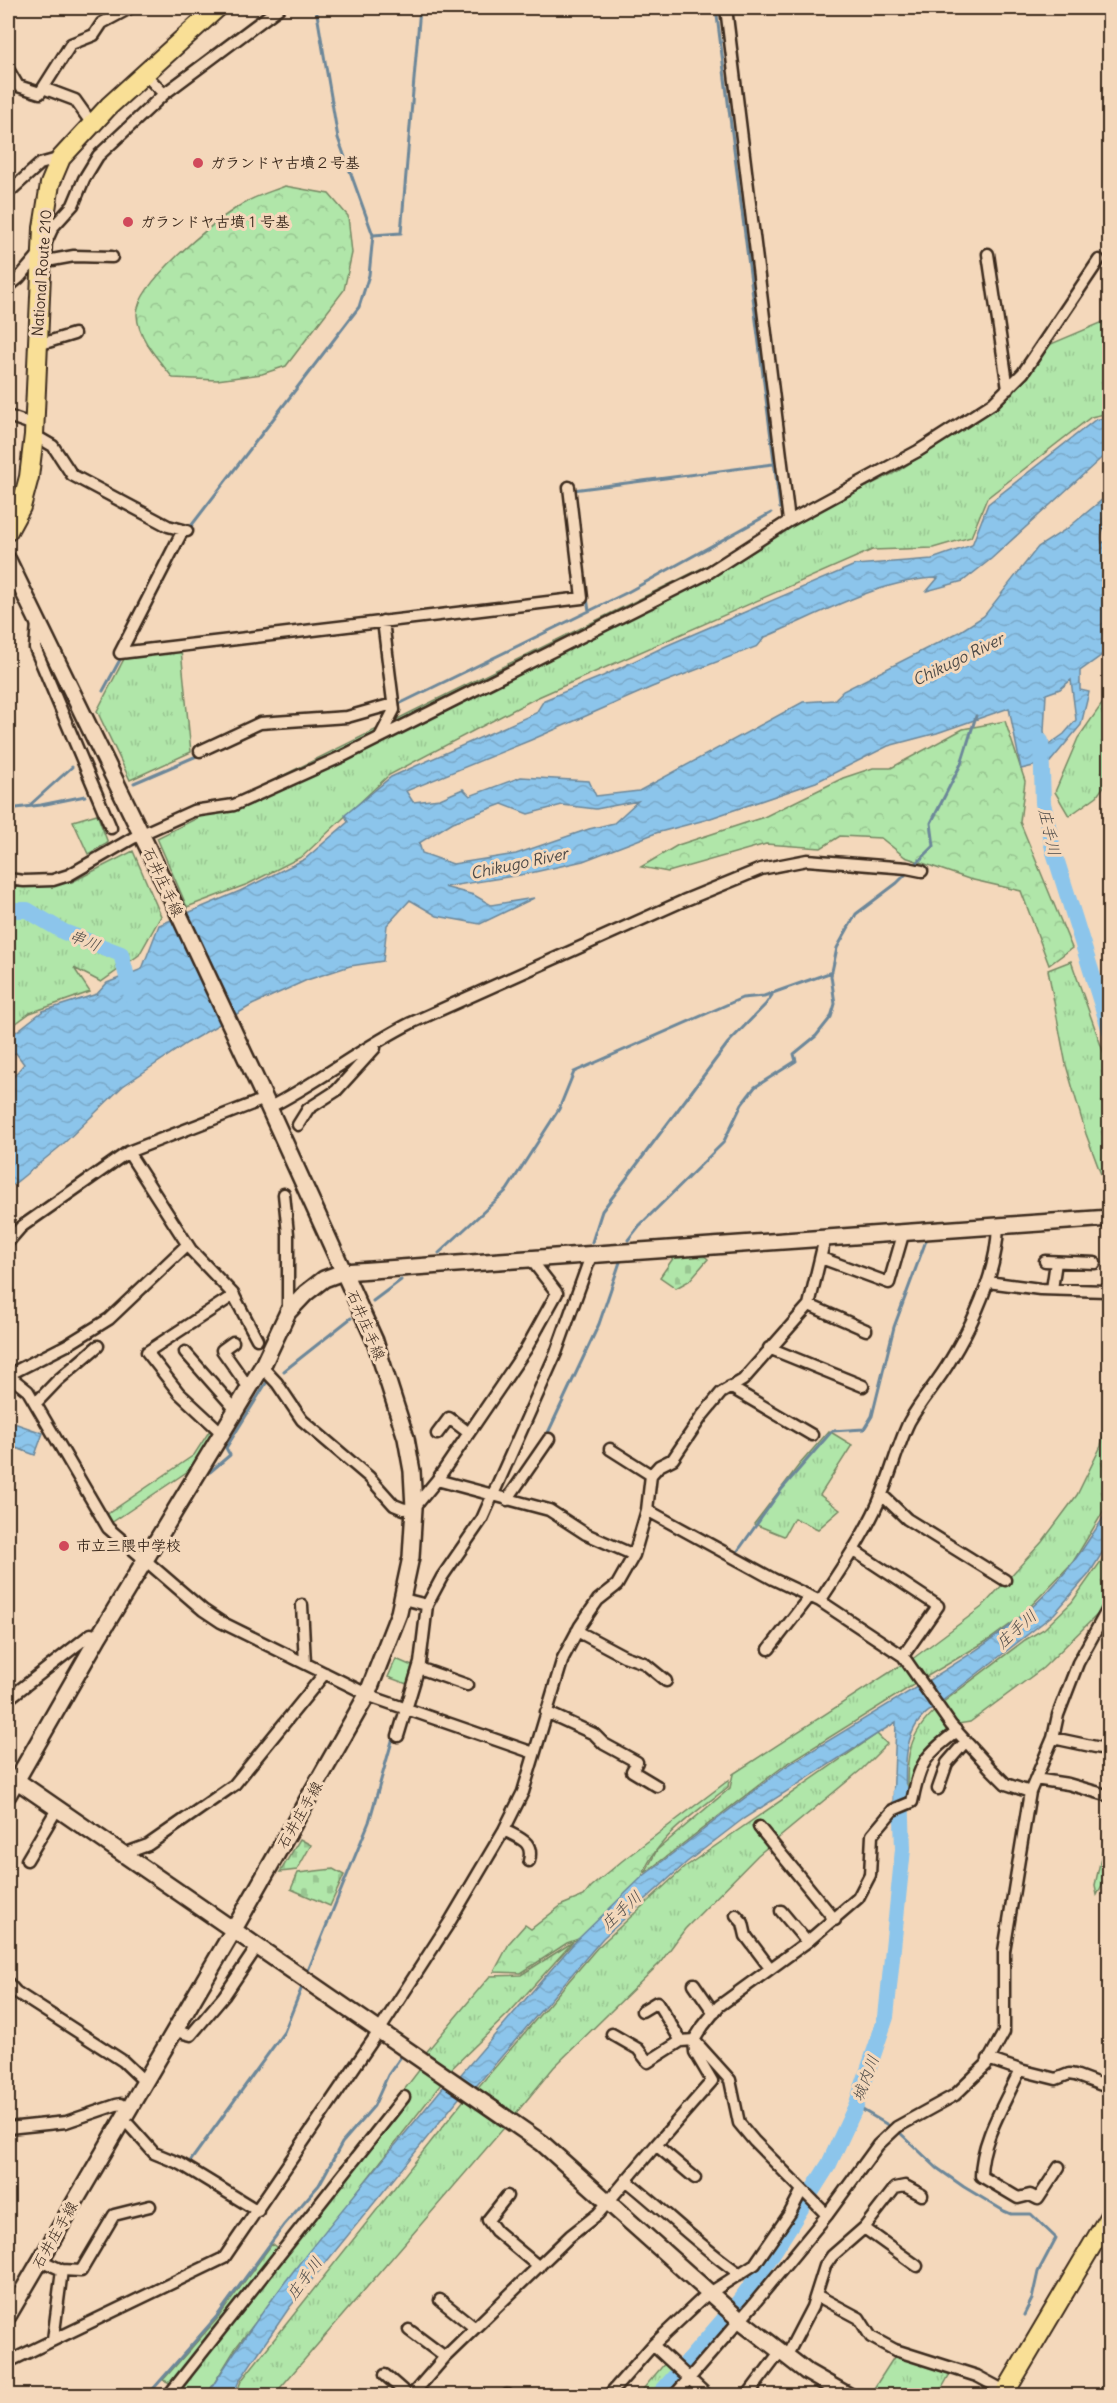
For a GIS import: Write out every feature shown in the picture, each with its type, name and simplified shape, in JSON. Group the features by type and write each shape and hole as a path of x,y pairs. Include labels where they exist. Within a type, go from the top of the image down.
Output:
{"highway":[{"name":"National Route 210","path":"8,531 15,504 29,477 34,430 43,228 50,184 61,158 92,124 217,8"},
{"path":"1004,2393 1110,2215"}],"street":[{"path":"8,69 18,86 40,93 71,44 94,34 102,23 130,8"},
{"path":"8,287 41,257 53,227 73,205 84,179 98,156 164,94 279,8"},
{"path":"726,8 789,521"},
{"path":"144,74 164,94"},
{"path":"43,88 75,100 92,124"},
{"path":"8,191 40,164 61,158"},
{"path":"988,254 1008,389"},
{"path":"41,257 112,257"},
{"path":"8,879 44,880 69,875 144,840 193,811 234,805 380,737 708,573 789,521 918,451 993,403 1023,373 1099,260"},
{"path":"38,345 74,334"},
{"path":"8,416 34,430 53,446 72,475 168,526 186,531 124,653 582,598 569,487"},
{"name":"石井庄手線","path":"8,560 144,840 375,1341 406,1438 412,1471 414,1508 411,1557 403,1599 386,1650 367,1695 234,1931 8,2316"},
{"path":"37,620 35,648 111,828"},
{"path":"380,737 394,707 383,621"},
{"path":"200,750 260,723 347,717 394,707"},
{"path":"8,1242 21,1227 128,1152 264,1098 315,1083 385,1036 598,938 761,869 807,860 907,867 922,871"},
{"path":"298,1125 308,1109 336,1092 385,1036"},
{"path":"128,1152 187,1245 234,1295 257,1339"},
{"path":"284,1194 289,1243 288,1312"},
{"path":"343,1272 530,1257 1110,1218"},
{"path":"769,1649 815,1599 853,1550 882,1495 901,1439 914,1414 950,1363 964,1336 988,1282 997,1248 998,1225"},
{"path":"821,1258 888,1283 904,1231"},
{"path":"8,2362 224,2258 379,2031 449,1923 504,1830 523,1792 563,1658 577,1631 598,1600 617,1585 633,1556 647,1510 651,1474 659,1466 673,1460 721,1392 743,1380 809,1305 825,1238"},
{"path":"187,1245 109,1319 67,1345 8,1375 28,1391 36,1403 108,1528 203,1610 221,1622 367,1695 534,1753"},
{"path":"398,1736 419,1668 427,1605 442,1577 482,1519 556,1353 571,1305 592,1253"},
{"path":"530,1257 557,1293 571,1305"},
{"path":"1052,1289 1050,1262 1095,1263"},
{"name":"石井庄手線","path":"8,1795 99,1636 262,1367 288,1312 306,1293 324,1279 343,1272"},
{"path":"988,1282 1052,1289 1106,1291"},
{"path":"262,1367 277,1383 302,1420 369,1477 394,1505 404,1509 414,1508 437,1480 526,1349 557,1293"},
{"path":"222,1433 178,1393 147,1352 234,1295"},
{"path":"809,1305 866,1330"},
{"path":"233,1342 222,1350 249,1388"},
{"path":"36,1403 57,1381 98,1346"},
{"path":"769,1348 863,1386"},
{"path":"185,1352 236,1410"},
{"path":"730,1387 812,1435"},
{"path":"438,1434 449,1418 469,1433"},
{"path":"507,1500 549,1439"},
{"path":"610,1449 651,1474"},
{"path":"437,1480 549,1510 586,1534 633,1556"},
{"path":"882,1495 908,1519 1005,1580"},
{"path":"647,1510 765,1575 815,1599 903,1656 954,1728 1006,1784 1030,1792"},
{"path":"853,1550 938,1606 903,1656"},
{"path":"403,1599 427,1605"},
{"path":"302,1605 305,1663"},
{"path":"674,2396 827,2215 878,2145 894,2129 955,2095 986,2065 1004,2031 1004,1951 1030,1792 1053,1738 1058,1715 1078,1663 1110,1605"},
{"path":"577,1631 624,1656 644,1663 666,1682"},
{"path":"8,1699 91,1634 99,1636"},
{"path":"419,1668 466,1684"},
{"path":"123,1854 148,1845 234,1785 325,1673"},
{"path":"546,1712 594,1734 604,1744 637,1762 633,1771 657,1786"},
{"path":"385,2375 410,2396 475,2328 570,2236 598,2214 712,2081 695,2052 694,2040 719,2006 807,1942 858,1898 866,1885 872,1861 872,1835 893,1810 912,1802 923,1762 954,1728"},
{"path":"1053,1738 1110,1750"},
{"path":"938,1789 947,1763 966,1741"},
{"path":"1035,1779 1068,1784 1110,1796"},
{"path":"16,1780 542,2144 609,2201 740,2320 807,2372 849,2396"},
{"path":"27,1860 57,1809"},
{"path":"759,1827 835,1920"},
{"path":"504,1830 530,1845 532,1851 530,1861"},
{"path":"781,1911 807,1942"},
{"path":"736,1914 743,1923 746,1936 770,1968"},
{"path":"175,2031 191,2034 224,1996 257,1947"},
{"path":"694,1984 714,2013"},
{"path":"8,1986 123,2061 145,2082"},
{"path":"642,2011 657,2002 681,2042"},
{"path":"612,2034 638,2049 648,2062 681,2042 694,2040"},
{"path":"694,2040 730,2080 739,2123 827,2215"},
{"path":"988,2059 1056,2079 1072,2074 1110,2088"},
{"path":"1020,2070 981,2162 981,2176 1018,2198 1030,2195 1038,2199 1059,2167"},
{"path":"168,2396 404,2097"},
{"path":"8,2128 66,2122 121,2104 129,2125 154,2153 181,2164 258,2211"},
{"path":"656,2145 695,2178"},
{"path":"626,2180 719,2260 740,2274"},
{"path":"747,2396 783,2355 816,2295 825,2266 832,2256 864,2228 895,2188 905,2186 922,2195"},
{"path":"608,2396 653,2345 705,2296 755,2264 803,2191"},
{"path":"507,2196 488,2220 496,2231 539,2267"},
{"path":"40,2260 62,2270 81,2271 114,2215 150,2206"},
{"path":"864,2228 916,2266"},
{"path":"53,2340 56,2295 62,2270"},
{"path":"816,2295 859,2318 871,2337 895,2350 977,2376 1004,2393"},
{"path":"440,2300 475,2328"},
{"path":"409,2330 445,2358"},
{"path":"653,2345 708,2396"}],"green space":[{"path":"285,186 329,194 348,216 352,253 344,290 286,366 262,374 217,380 173,378 150,349 141,332 137,315 140,302 162,271 227,214 255,197"},
{"path":"1109,316 1109,413 1091,417 987,498 971,537 933,548 872,550 536,698 389,775 303,856 248,884 187,907 157,838 898,471 1014,392 1051,344 1108,320"},
{"path":"181,650 191,752 130,780 97,711 124,659"},
{"path":"1109,694 1109,779 1097,796 1069,816 1055,792 1078,738"},
{"path":"1005,721 1025,781 1020,822 1072,948 1049,965 1021,891 969,879 905,857 881,838 840,836 821,848 766,844 668,872 641,867 678,845 764,817 843,778 873,768 891,768 963,729"},
{"path":"97,814 108,843 88,854 73,821"},
{"path":"133,851 161,916 139,955 101,982 74,968 90,992 30,1013 8,1029 8,884 19,887 72,882"},
{"path":"1071,961 1109,1068 1109,1196 1086,1134 1066,1065 1048,970"},
{"path":"702,1254 708,1259 689,1281 676,1288 660,1277 674,1257"},
{"path":"1109,1406 1109,1502 1073,1562 1019,1618 990,1639 926,1677 911,1660 982,1607 1042,1542 1077,1495 1101,1446"},
{"path":"210,1430 214,1433 194,1467 111,1523 106,1515 194,1455"},
{"path":"829,1431 852,1445 820,1495 840,1510 818,1529 794,1518 784,1536 754,1524 799,1465"},
{"path":"1109,1550 1109,1599 1101,1611 1043,1668 970,1722 958,1724 942,1703 1025,1640 1044,1629 1072,1602"},
{"path":"396,1659 412,1666 407,1684 388,1677"},
{"path":"904,1663 918,1682 785,1765 645,1873 657,1850 730,1788 733,1774"},
{"path":"937,1709 952,1730 931,1747 907,1800 908,1762 913,1740 919,1729"},
{"path":"877,1734 887,1744 862,1769 758,1855 685,1929 660,1963 554,2067 512,2118 474,2092 597,1948 685,1867"},
{"path":"729,1780 728,1787 687,1819 662,1843 644,1872 639,1888 584,1937 567,1943 521,1973 494,1972 510,1942 525,1925 531,1929 562,1905 584,1896 591,1887 622,1861"},
{"path":"300,1839 311,1845 297,1870 280,1872"},
{"path":"1105,1840 1109,1842 1108,1863 1097,1895 1095,1885"},
{"path":"333,1869 344,1875 330,1906 291,1889 298,1873"},
{"path":"573,1942 509,2013 447,2073 423,2056 490,1976 521,1975"},
{"path":"420,2069 441,2084 237,2346 207,2395 170,2396"},
{"path":"464,2100 504,2128 274,2395 236,2395 241,2381"},
{"path":"272,2244 280,2250 173,2384 163,2380 217,2319"},
{"path":"896,2354 951,2372 938,2395 869,2396"},
{"path":"666,2362 674,2369 650,2395 637,2396"}],"water":[{"name":"Chikugo River","path":"1109,417 1109,451 991,559 963,581 927,591 938,578 916,580 872,591 765,637 758,646 652,687 406,791 413,802 440,799 463,789 470,796 521,777 589,781 596,796 639,791 803,702 834,700 843,691 959,632 984,616 1038,547 1068,528 1109,494 1110,512 1101,539 1102,543 1109,540 1109,650 1080,671 1080,690 1089,692 1081,725 1050,762 1021,769 1009,708 937,733 888,746 816,782 705,820 656,833 583,861 526,874 444,887 474,895 491,905 534,898 480,924 437,916 410,900 387,925 383,961 350,966 307,980 252,1005 187,1043 123,1086 62,1145 8,1189 8,1083 24,1064 16,1053 8,1055 8,1038 43,1011 97,994 107,983 142,969 159,925 240,891 305,859 348,822 345,815 391,777 536,713 544,700 855,565 932,559 972,545 988,504 1095,420","holes":["1071,680 1076,720 1064,734 1047,746 1044,731 1046,694 1060,689","638,801 614,823 589,829 516,854 453,864 422,853 419,843 453,822 502,804 528,814 562,805 596,809"]},
{"path":"8,1421 43,1433 35,1455 8,1445"},
{"path":"1109,1506 1109,1542 1089,1574 1054,1614 941,1702 926,1682 996,1636 1037,1603 1073,1562 1101,1522"},
{"path":"920,1685 934,1708 923,1716 910,1737 905,1777 906,1802 893,1806 896,1722 743,1819 687,1862 603,1938 472,2091 456,2080 574,1943 642,1877 785,1767"},
{"path":"444,2086 460,2097 289,2308 239,2381 233,2395 207,2395 233,2354 290,2275"}],"waterway":[{"path":"188,530 359,307 369,275 373,235 338,138 316,8"},
{"path":"373,235 401,233 420,8"},
{"path":"716,8 780,508"},
{"path":"573,490 773,464"},
{"path":"397,705 626,593 771,513"},
{"path":"586,591 589,611"},
{"path":"103,691 122,656"},
{"path":"914,866 934,846 931,823 961,764 976,716"},
{"name":"庄手川","path":"1041,741 1043,803 1053,849 1110,1031"},
{"path":"134,783 199,755"},
{"path":"31,804 72,767"},
{"path":"8,809 85,796"},
{"path":"628,1240 639,1226 723,1143 742,1104 755,1087 796,1061 794,1054 816,1036 831,1017 835,1004 831,976 837,948 856,914 909,871"},
{"name":"串川","path":"8,910 27,910 64,932 121,954 132,996"},
{"path":"439,1253 507,1190 559,1109 574,1072 742,998 764,996 832,972"},
{"path":"592,1242 602,1211 728,1043 772,995"},
{"path":"735,1555 781,1490 832,1431 864,1429 872,1416 894,1327 927,1238"},
{"path":"546,1437 599,1324 621,1259"},
{"path":"373,1301 401,1280"},
{"path":"284,1371 351,1318"},
{"path":"542,1371 553,1347"},
{"path":"210,1472 230,1455 226,1448 268,1380"},
{"path":"307,1973 369,1822 394,1734"},
{"name":"城内川","path":"658,2396 737,2304 761,2272 829,2164 856,2106 886,2017 903,1849 901,1791"},
{"path":"189,2163 284,2032 302,1987"},
{"path":"147,2396 218,2315 284,2225 319,2185 342,2143 374,2106 388,2075 400,2058"},
{"path":"856,2106 893,2128"},
{"path":"898,2131 937,2168 964,2187 1011,2214 1031,2214 1056,2238 1038,2272 1032,2299 1024,2315"}],"place":[{"name":"ガランドヤ古墳２号基","path":"198,163"},
{"name":"ガランドヤ古墳１号基","path":"128,222"},
{"name":"市立三隈中学校","path":"64,1546"}]}
